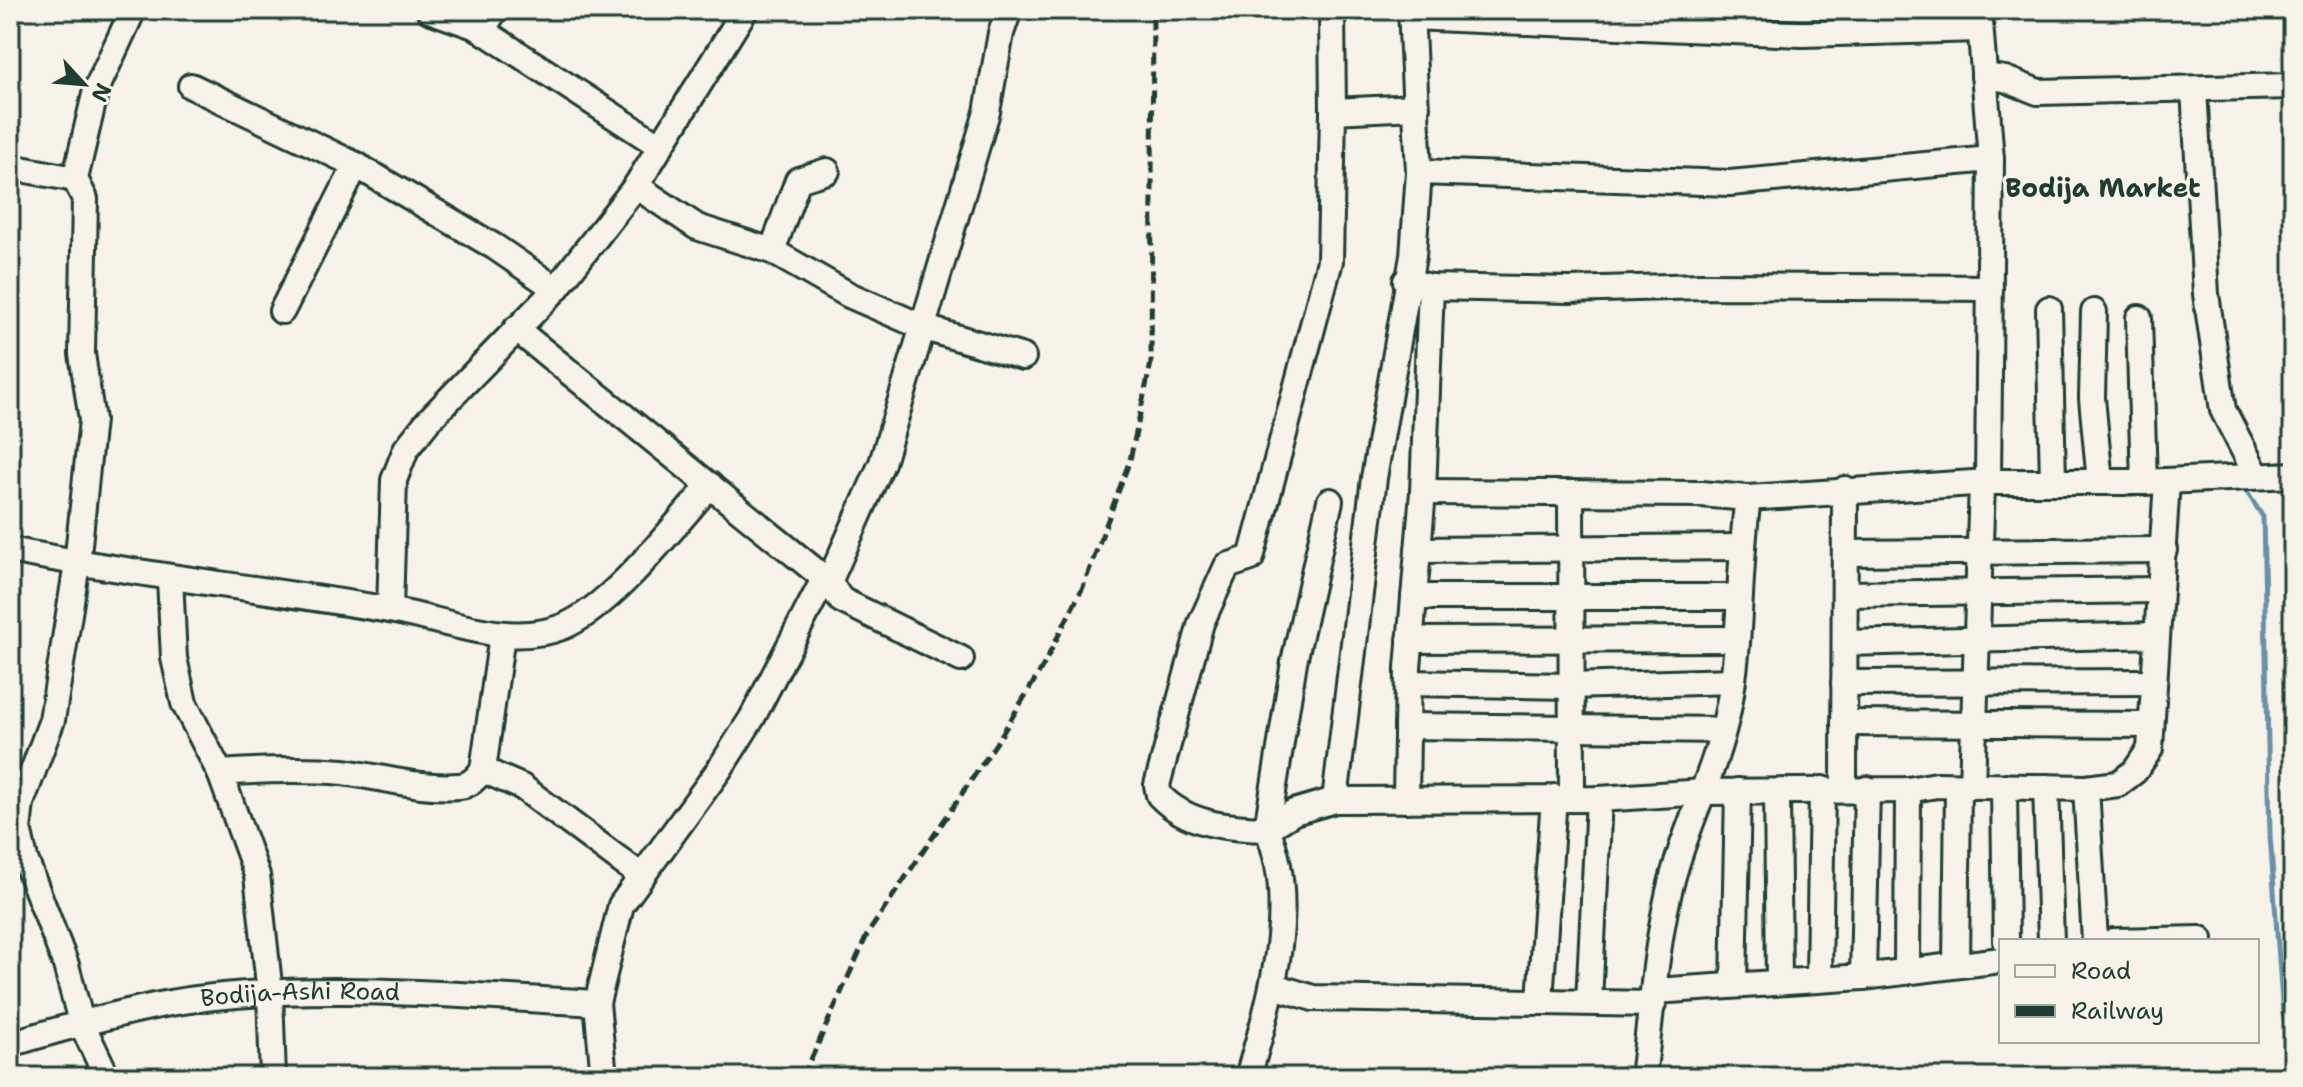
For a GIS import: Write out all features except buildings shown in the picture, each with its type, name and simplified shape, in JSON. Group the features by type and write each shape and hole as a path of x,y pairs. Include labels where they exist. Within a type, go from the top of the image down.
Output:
{"street":[{"path":"107,1077 81,1022 66,965 25,859 18,829 21,803 52,720 77,564 92,420 82,354 85,199 75,179 96,90 133,10"},
{"path":"429,10 477,27 660,146"},
{"path":"477,27 488,21 495,10"},
{"path":"390,610 394,480 406,449 428,421 556,289 636,186 745,10"},
{"path":"604,1077 597,1003 621,905 728,757 826,581 882,463 925,328 987,112 1001,33 1009,10"},
{"path":"1332,10 1330,261 1251,558 1227,566 1201,623 1157,785 1164,801 1185,815 1226,828 1267,829 1294,812 1335,800 1599,799 1738,791 1908,790 1965,786 2086,788 2118,784 2135,771 2150,749 2164,550 2139,318"},
{"path":"1335,800 1374,478 1388,415 1406,281 1413,256 1419,172 1411,13 1802,34 1980,19 1991,159 1990,288 1985,482 1977,552 1974,726 1965,786 1956,965"},
{"path":"1984,76 2005,79 2038,92 2293,86"},
{"path":"191,86 356,165 495,247 556,289"},
{"path":"2194,89 2206,294 2223,410 2245,476"},
{"path":"1333,111 1417,107"},
{"path":"1419,172 1730,183 1991,159"},
{"path":"282,311 356,165"},
{"path":"10,167 75,179"},
{"path":"772,251 798,180 827,171"},
{"path":"636,186 697,227 772,251 849,295 925,328 1023,357"},
{"path":"1406,281 1431,287 1990,288"},
{"path":"1406,800 1410,640 1423,492 1431,287"},
{"path":"2049,309 2053,482"},
{"path":"2094,312 2092,398 2100,482"},
{"path":"516,329 826,581 841,600 961,659"},
{"path":"1423,492 1748,498 1845,489 1985,482 2155,482 2293,475"},
{"path":"10,550 170,579 390,610 502,635 557,629 577,621 602,601 710,485"},
{"path":"1845,489 1844,789 1863,977"},
{"path":"1540,1000 1572,730 1571,493"},
{"path":"1643,1077 1667,896 1685,836 1704,792 1732,681 1741,547 1748,498"},
{"path":"1248,1077 1274,986 1282,885 1279,855 1267,829 1294,662 1330,501"},
{"path":"1418,550 1570,551 1741,547"},
{"path":"1845,553 2164,550"},
{"path":"170,579 174,658 184,703 220,773 257,875 270,994 273,1077"},
{"path":"1845,594 2160,590"},
{"path":"1414,597 1738,597"},
{"path":"220,773 286,769 344,772 408,784 461,786 471,783 483,770 502,635"},
{"path":"1846,643 2157,635"},
{"path":"1410,640 1737,639"},
{"path":"1408,683 1571,686 1732,681"},
{"path":"1844,683 2154,682"},
{"path":"1844,723 2151,725"},
{"path":"1407,726 1722,730"},
{"path":"483,770 522,787 640,875"},
{"path":"2004,787 2006,939"},
{"path":"2046,787 2051,939"},
{"path":"2086,788 2095,939"},
{"path":"1819,977 1844,789"},
{"path":"1907,969 1908,790"},
{"path":"1734,984 1738,791"},
{"path":"1777,792 1779,982"},
{"path":"1589,1002 1599,799"},
{"path":"1274,986 1313,998 1589,1002 1654,997 1734,984 1863,977 1907,969 1999,960"},
{"name":"Bodija-Ashi Road","path":"10,1044 81,1022 172,1003 270,994 388,993 597,1003"}],"waterway":[{"path":"2243,486 2263,517 2270,835 2283,1015 2293,1046"}],"railway":[{"path":"803,1077 868,933 999,739 1042,668 1083,587 1130,460 1151,363 1153,10"}],"district":[{"name":"Bodija Market","path":"2103,188"}]}
